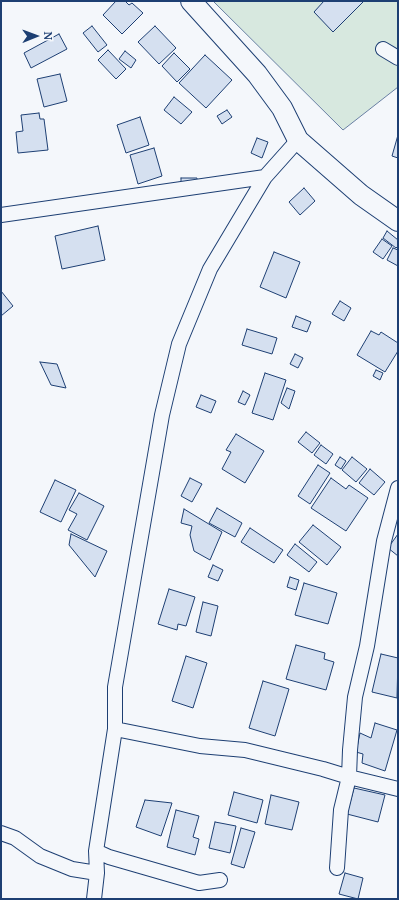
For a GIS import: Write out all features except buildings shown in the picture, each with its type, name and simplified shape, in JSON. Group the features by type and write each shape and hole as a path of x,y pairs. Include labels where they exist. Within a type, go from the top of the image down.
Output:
{"street":[{"path":"191,1 256,74 282,108 298,140 361,195 398,221"},
{"path":"383,49 398,58"},
{"path":"94,899 97,873 96,851 115,729 115,687 162,415 178,344 210,269 265,177 298,140"},
{"path":"1,215 265,177"},
{"path":"337,868 341,810 349,777 355,697 367,646 384,541 398,488"},
{"path":"115,729 200,746 244,750 398,789"},
{"path":"1,833 15,838 40,856 72,869 97,873"},
{"path":"96,851 109,857 200,883 220,880"}],"shaded area":[{"path":"213,1 398,1 398,87 343,130"}]}
